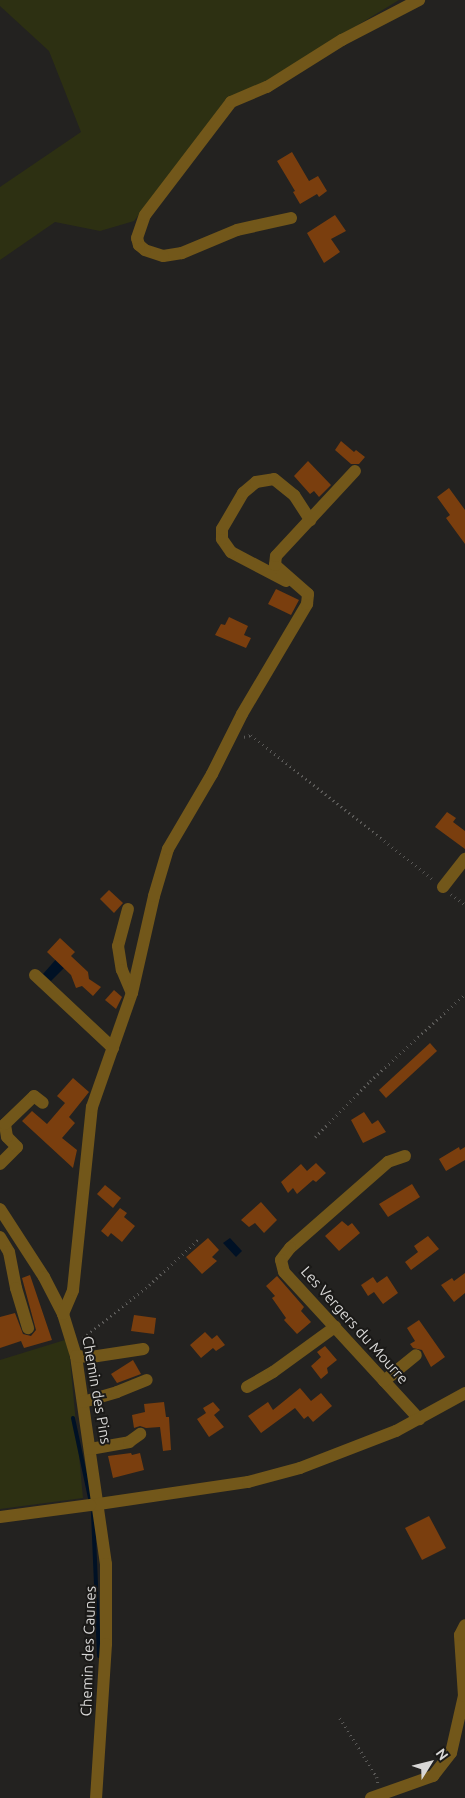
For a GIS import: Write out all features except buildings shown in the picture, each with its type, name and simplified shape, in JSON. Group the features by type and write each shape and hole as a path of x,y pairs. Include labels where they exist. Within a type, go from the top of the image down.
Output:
{"street":[{"path":"291,218 237,230 182,253 163,256 145,250 139,245 137,238 145,215 231,102 267,88 342,40 419,0"},
{"path":"308,599 275,564 276,556 355,471"},
{"path":"308,599 231,552 222,539 222,529 243,493 256,482 274,479 294,495 310,520"},
{"path":"63,1314 73,1290 92,1107 132,993 154,896 168,849 212,774 242,714 308,599"},
{"path":"443,887 465,859"},
{"path":"128,909 118,946 122,970 132,993"},
{"path":"35,975 113,1048"},
{"path":"0,1164 17,1147 7,1137 5,1124 34,1096 43,1103"},
{"name":"Les Vergers du Mourre","path":"405,1156 388,1162 290,1248 281,1260 284,1272 418,1419"},
{"name":"Chemin des Pins","path":"0,1209 44,1278 63,1314 74,1350 83,1402 90,1450 94,1505"},
{"path":"0,1237 9,1252 16,1288 28,1328"},
{"path":"247,1387 273,1372 335,1327"},
{"path":"74,1350 91,1357 143,1349"},
{"path":"384,1381 416,1355"},
{"path":"83,1402 117,1392 147,1380"},
{"path":"0,1517 248,1482 300,1468 396,1432 465,1393"},
{"path":"90,1450 129,1442 140,1434"},
{"name":"Chemin des Caunes","path":"94,1505 106,1564 108,1610 96,1798"},
{"path":"376,1796 433,1776 451,1753 464,1696 460,1635 465,1625"}],"path":[{"path":"239,743 243,737 251,735 465,904"},
{"path":"316,1137 370,1082 465,994"},
{"path":"74,1350 200,1238"},
{"path":"340,1718 377,1777 376,1796"}],"green space":[{"path":"0,0 399,0 264,82 229,98 134,221 100,231 55,222 0,260 0,187 81,132 49,51 0,6"},
{"path":"68,1339 83,1498 0,1509 0,1360"}],"water":[{"path":"58,957 67,965 51,981 43,974"},
{"path":"230,1238 242,1251 236,1257 223,1243"}],"waterway":[{"path":"73,1418 91,1503"},
{"path":"93,1513 99,1656"}]}
